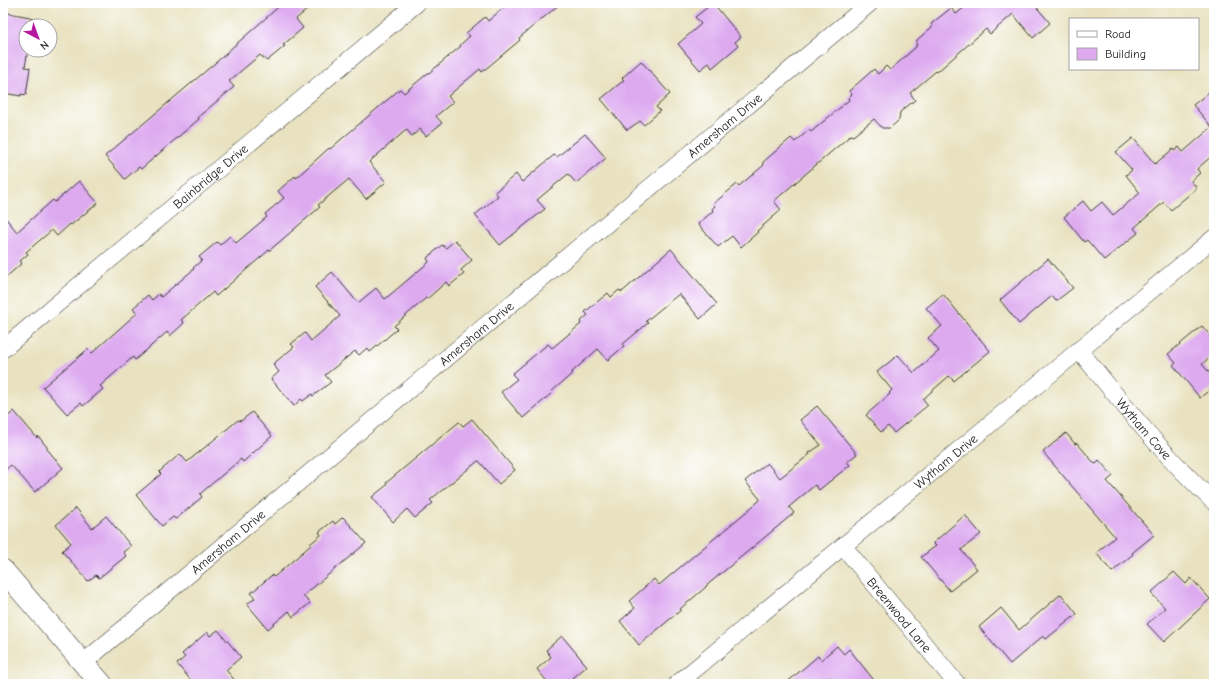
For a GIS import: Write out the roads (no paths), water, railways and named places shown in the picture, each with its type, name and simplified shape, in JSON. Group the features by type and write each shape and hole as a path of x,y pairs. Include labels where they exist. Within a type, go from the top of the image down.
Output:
{"street":[{"name":"Bainbridge Drive","path":"3,349 417,3"},
{"name":"Amersham Drive","path":"83,663 870,3"},
{"name":"Wytham Drive","path":"677,684 1214,238"},
{"name":"Wytham Cove","path":"1078,350 1172,461 1214,502"},
{"name":"Breenwood Lane","path":"843,546 957,684"},
{"path":"3,570 102,684"}]}
